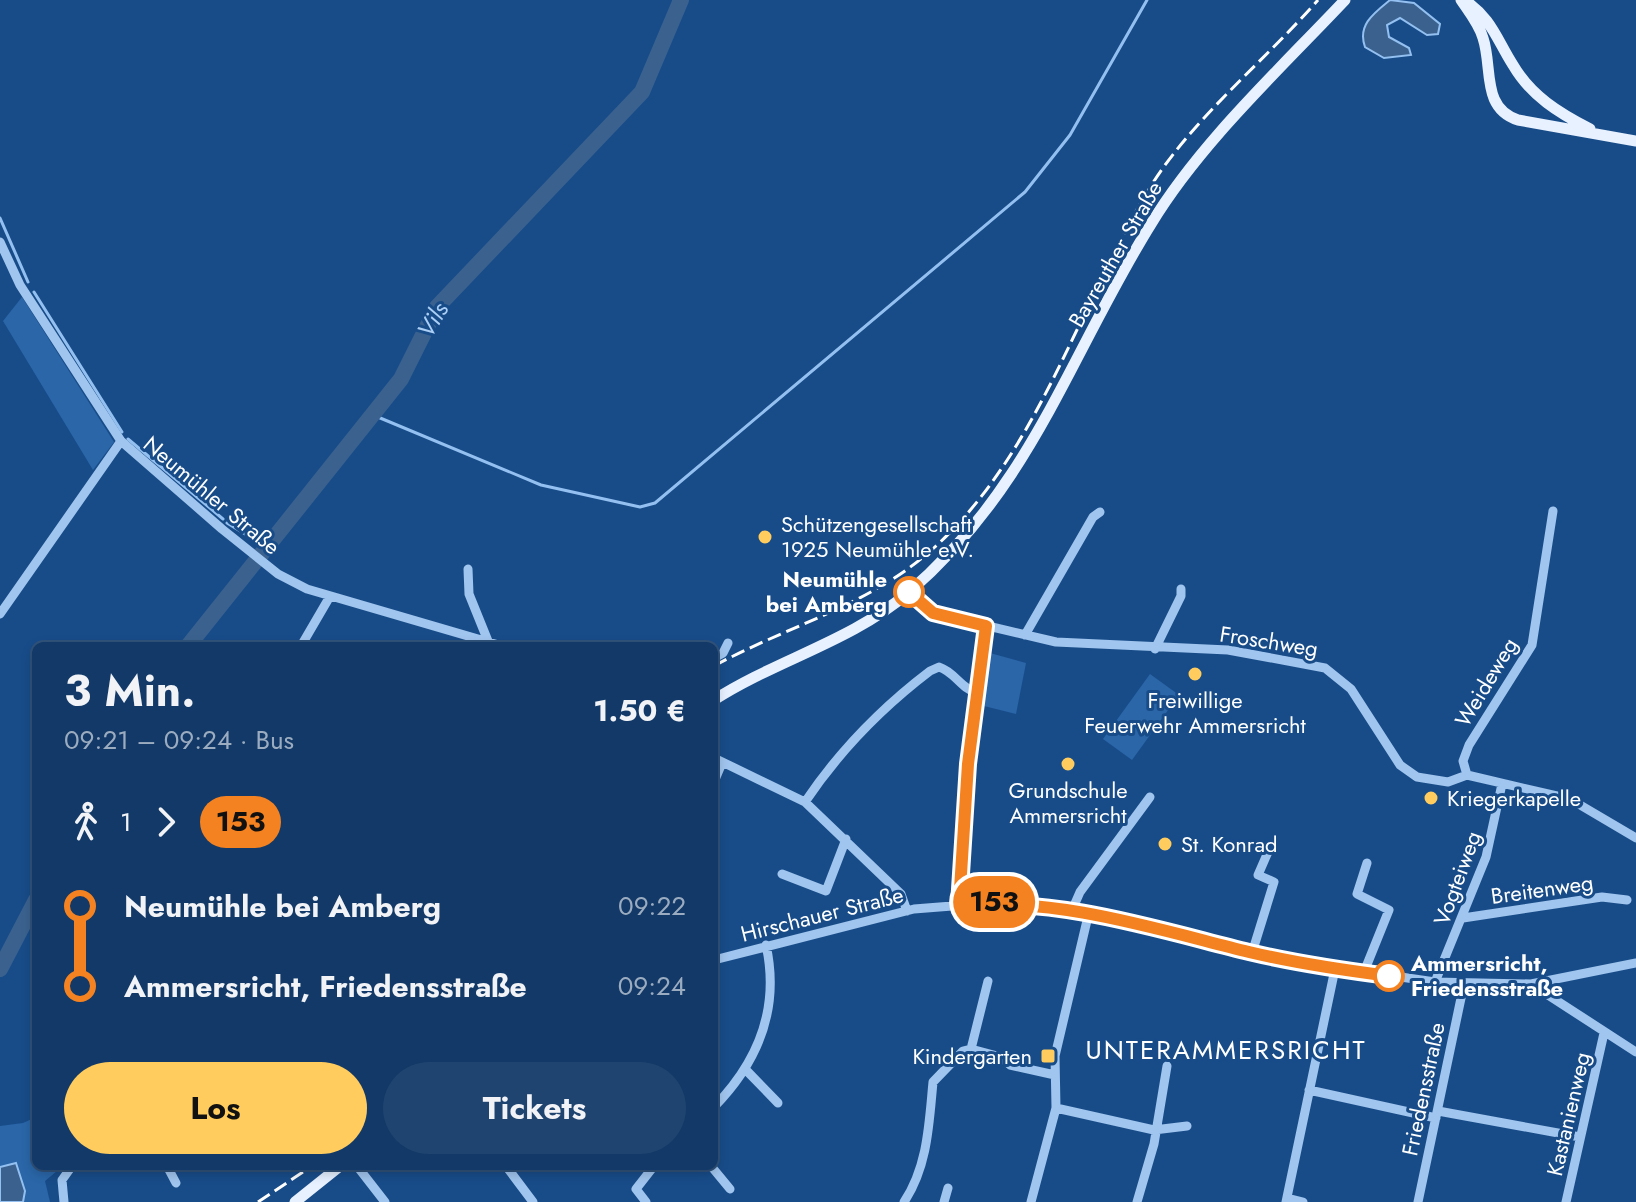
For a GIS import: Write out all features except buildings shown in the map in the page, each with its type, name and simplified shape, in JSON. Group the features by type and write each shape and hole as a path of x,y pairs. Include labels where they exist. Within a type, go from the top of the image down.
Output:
{"main road":[{"name":"Bayreuther Straße","path":"909,592 984,516 1032,448 1120,277 1175,188 1345,0"},
{"path":"1463,0 1484,42 1491,90 1499,109 1518,120 1635,141"},
{"path":"1463,0 1490,23 1511,63 1530,90 1561,114 1594,132"},
{"path":"718,698 856,628 909,592"},
{"path":"295,1202 335,1170"}],"street":[{"name":"Neumühler Straße","path":"0,242 20,285 121,441 243,546 278,574 329,598 488,641"},
{"path":"0,614 121,441"},
{"name":"Weideweg","path":"1467,775 1463,761 1469,745 1532,645 1553,511"},
{"path":"1025,635 1093,517 1100,512"},
{"path":"468,569 469,594 488,641"},
{"path":"1155,649 1181,596 1181,589"},
{"name":"Froschweg","path":"909,592 933,613 1056,642 1228,650 1325,668 1351,689 1400,765 1417,777 1448,782 1467,775"},
{"path":"303,642 329,598"},
{"path":"959,905 968,764 986,626"},
{"path":"718,656 728,643"},
{"path":"805,802 834,760 861,729 930,671 939,667 945,669 966,690 977,693"},
{"path":"718,761 805,802 901,894 907,911"},
{"path":"1467,775 1570,799 1636,838"},
{"name":"Vogteiweg","path":"1435,982 1463,918 1495,830 1502,784"},
{"path":"1073,908 1080,892 1150,797"},
{"path":"782,874 826,891 846,839"},
{"path":"1252,953 1274,882 1258,875 1268,852"},
{"path":"1364,972 1389,910 1357,894 1367,863"},
{"name":"Breitenweg","path":"1463,918 1602,897 1627,900"},
{"name":"Hirschauer Straße","path":"718,959 907,911 1003,902 1073,908 1252,953 1335,969 1435,982 1531,984 1636,963"},
{"path":"1031,1202 1056,1108 1055,1075 1062,1015 1089,912"},
{"path":"718,1102 746,1070 758,1048 773,977 766,945"},
{"path":"1303,1202 1287,1200 1335,969"},
{"path":"971,1049 988,981"},
{"name":"Friedensstraße","path":"1418,1202 1464,984"},
{"path":"1531,984 1636,1052"},
{"name":"Kastanienweg","path":"1566,1202 1604,1033"},
{"path":"904,1202 913,1189 928,1143 933,1082 963,1051 971,1049 1001,1057 1010,1065 1055,1075"},
{"path":"1137,1202 1167,1066"},
{"path":"746,1070 778,1103"},
{"path":"1309,1090 1580,1137"},
{"path":"1056,1108 1154,1130 1187,1126"},
{"path":"64,1202 62,1180 69,1170"},
{"path":"169,1170 176,1183"},
{"path":"360,1170 385,1202"},
{"path":"509,1170 533,1202"},
{"path":"646,1202 636,1189 651,1170"},
{"path":"714,1170 730,1189"},
{"path":"944,1202 948,1188"}],"shaded area":[{"path":"1390,0 1414,3 1440,24 1438,34 1427,35 1400,18 1387,25 1389,37 1409,48 1411,55 1384,58 1365,47 1365,26"},
{"path":"22,297 114,442 93,470 3,321"},
{"path":"990,653 1026,663 1016,714 984,706"},
{"path":"1150,674 1179,695 1132,760 1103,739"},
{"path":"32,1119 32,1170 58,1170 45,1181 50,1202 0,1202 0,1126"},
{"path":"16,1163 25,1191 23,1202 0,1202 0,1167"}],"waterway":[{"name":"Vils","path":"191,642 401,379 437,307 642,92 681,0"},
{"path":"373,415 541,485 640,507 655,503 1025,192 1070,135 1147,0"},
{"path":"0,218 28,282"},
{"path":"34,292 122,432"},
{"path":"128,439 223,519"},
{"path":"227,523 267,547"},
{"name":"Vils","path":"0,969 32,908"}],"railway":[{"path":"718,664 885,584 936,546 971,509 1002,468 1029,424 1121,239 1163,167 1205,117 1318,0"},
{"path":"258,1202 306,1170"}],"bus line":[{"name":"153","path":"909,592 933,613 986,626 968,764 959,905 1003,902 1073,908 1275,958 1389,976"}],"place":[{"name":"Schützengesellschaft 1925 Neumühle e.V.","path":"765,537"},
{"name":"Neumühle bei Amberg","path":"909,592"},
{"name":"Freiwillige Feuerwehr Ammersricht","path":"1195,674"},
{"name":"Grundschule Ammersricht","path":"1068,764"},
{"name":"Kriegerkapelle","path":"1431,798"},
{"name":"St. Konrad","path":"1165,844"},
{"name":"Ammersricht, Friedensstraße","path":"1389,976"},
{"name":"Kindergarten","path":"1048,1056"}],"district":[{"name":"UNTERAMMERSRICHT","path":"1226,1050"}]}
